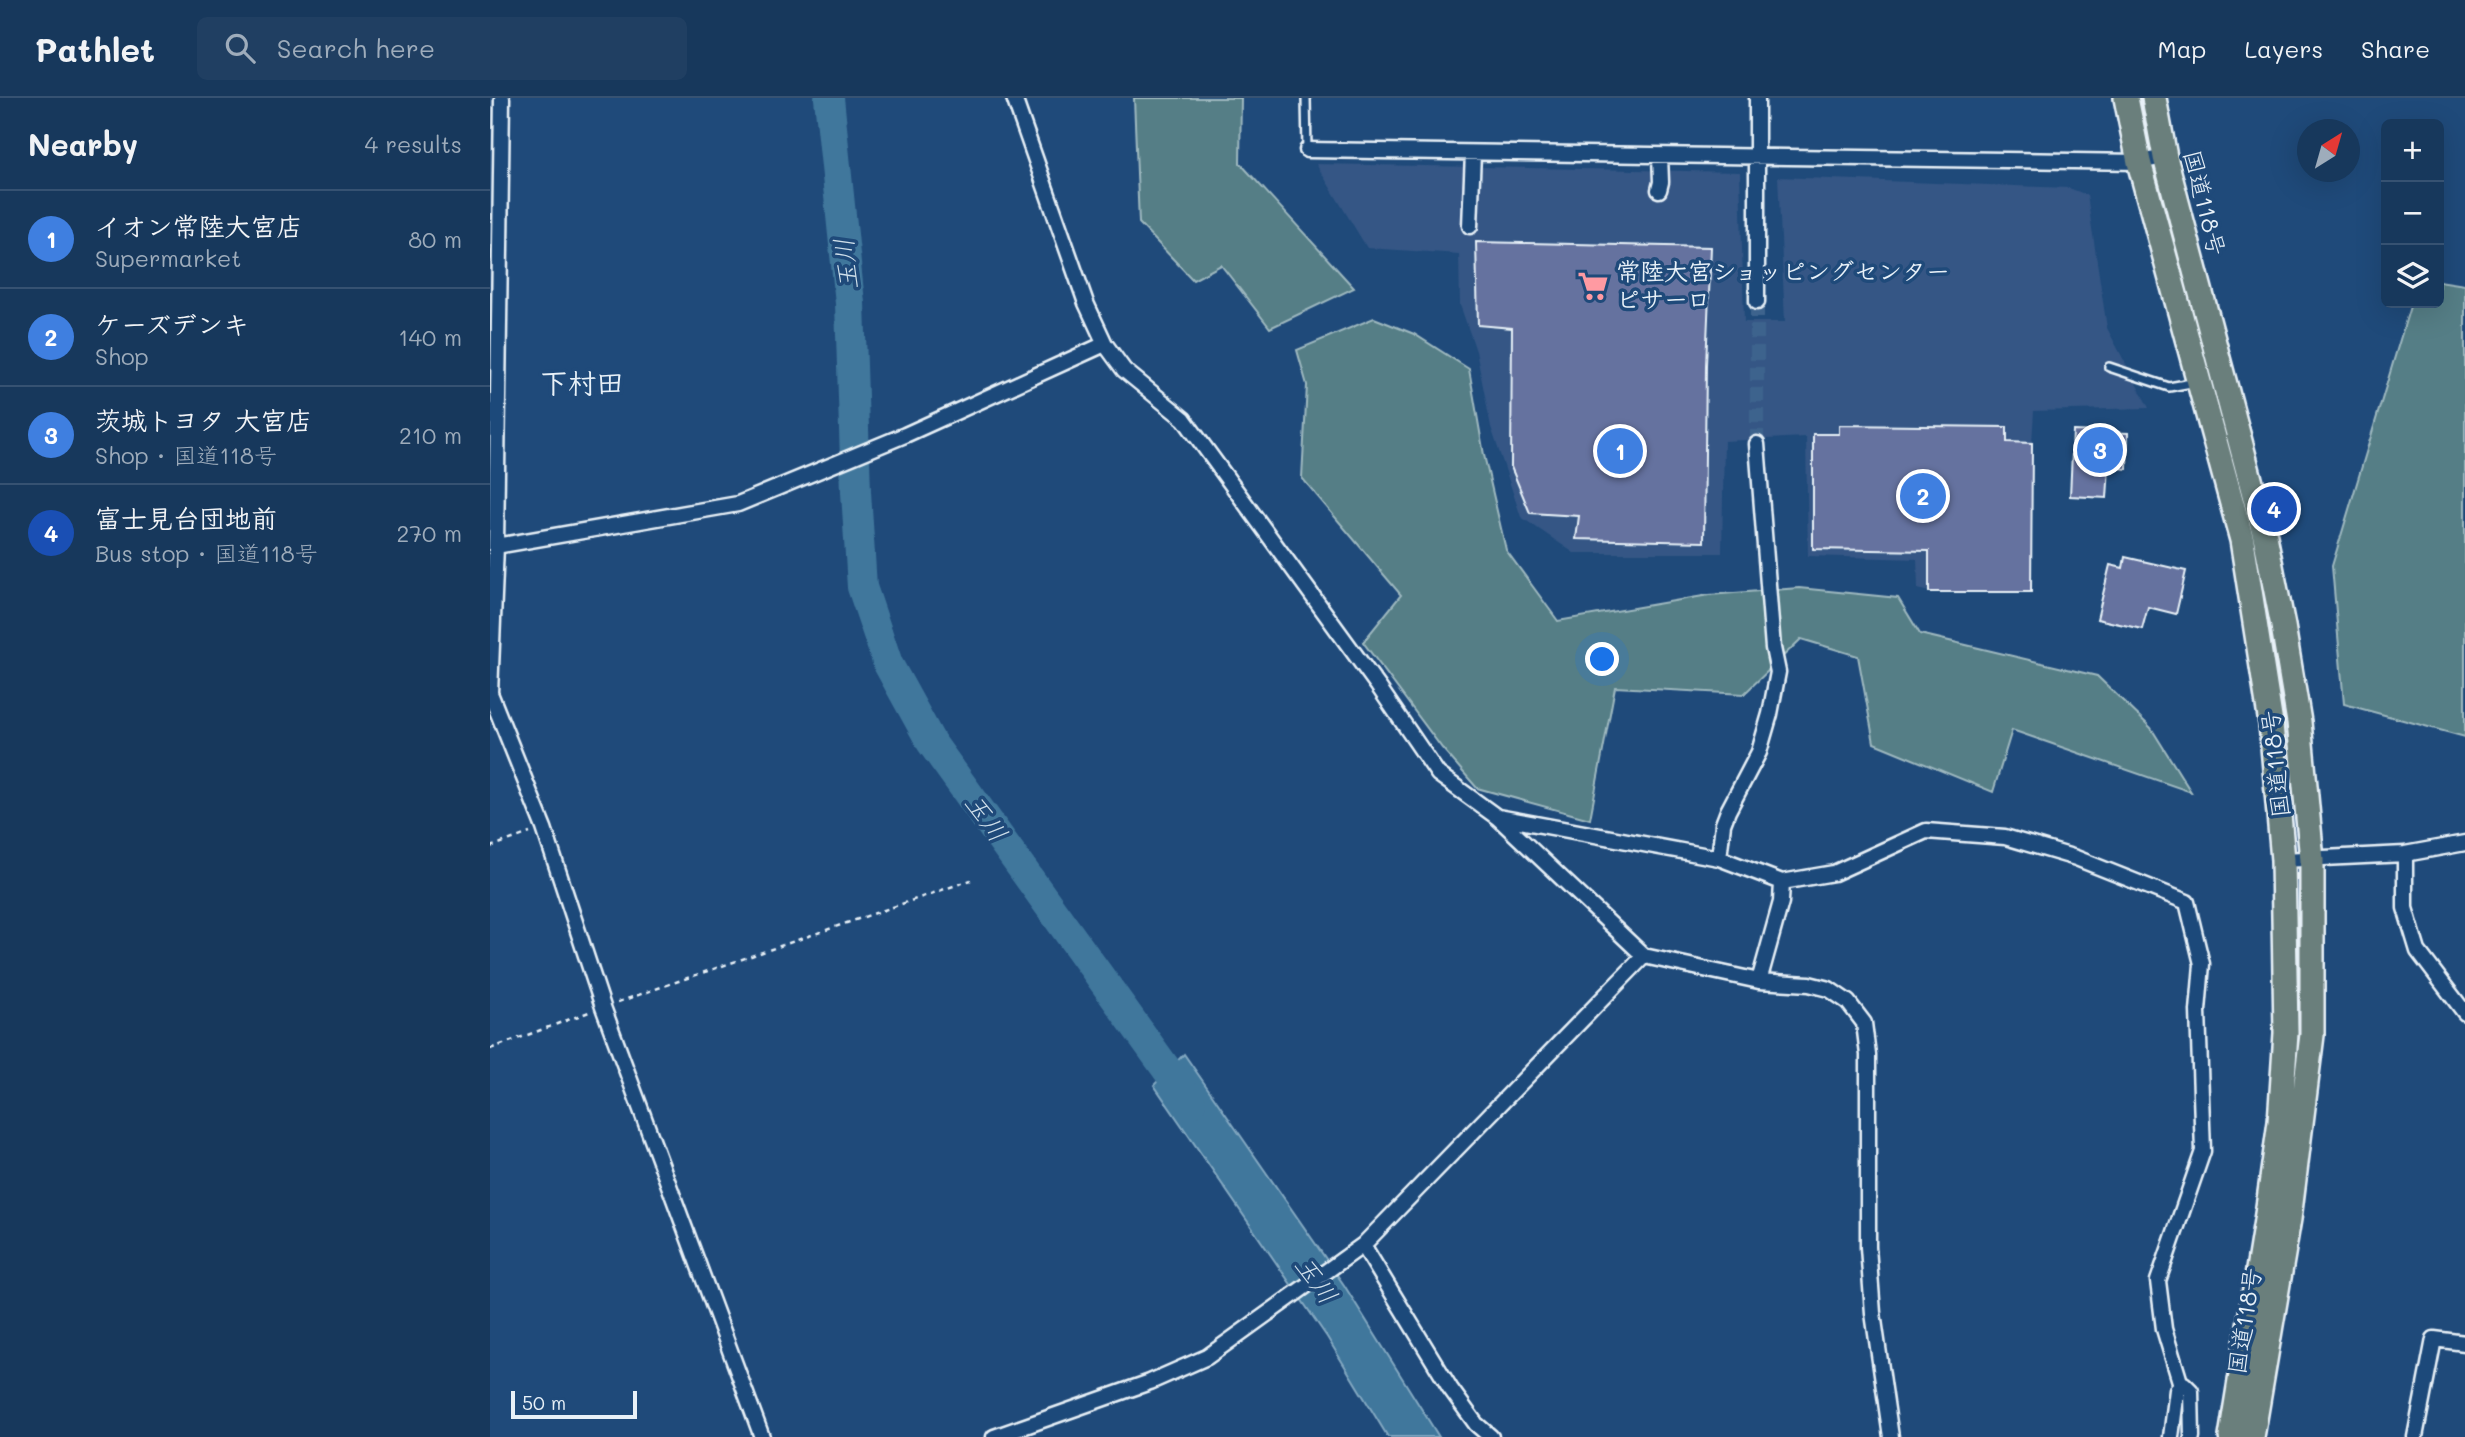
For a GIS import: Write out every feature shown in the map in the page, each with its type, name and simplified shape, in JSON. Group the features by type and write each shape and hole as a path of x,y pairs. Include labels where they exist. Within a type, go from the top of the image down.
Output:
{"highway":[{"name":"国道118号","path":"2126,98 2139,162 2242,540 2271,724 2283,860 2286,1032 2280,1122 2231,1437"},
{"name":"国道118号","path":"2154,98 2165,158 2265,536 2299,722 2312,860 2312,1035 2289,1219 2252,1437"}],"street":[{"path":"502,98 496,545 490,693 544,828 603,1007 762,1437"},
{"path":"1014,98 1086,303 1105,344 1124,370 1184,418 1378,686 1438,774 1497,817 1644,956 1759,981 1809,984 1829,989 1848,1002 1864,1023 1868,1055 1868,1247 1873,1313 1891,1437"},
{"path":"1757,98 1757,302"},
{"path":"1307,150 2139,162 2165,158"},
{"path":"1470,226 1472,153"},
{"path":"1659,191 1660,156"},
{"path":"496,545 738,504 905,435 1105,344"},
{"path":"1719,858 1723,824 1759,752 1778,673 1772,634 1757,444"},
{"path":"1497,817 1719,858 1782,882 1834,873 1926,831 2005,837 2076,858 2187,902 2202,964 2198,1010 2203,1150 2158,1281 2164,1329 2181,1385 2171,1437"},
{"path":"2283,860 2405,854 2465,843"},
{"path":"2405,854 2405,908 2418,951 2465,1013"},
{"path":"1759,981 1782,902 1782,882"},
{"path":"994,1437 1150,1382 1207,1357 1344,1256 1363,1245 1644,956"},
{"path":"1363,1245 1450,1388 1476,1424 1491,1437"},
{"path":"2415,1437 2434,1339 2465,1343"},
{"path":"2181,1385 2187,1386 2191,1391 2192,1437"}],"lane":[{"path":"1306,98 1307,150"},
{"path":"2109,366 2169,387 2197,382"}],"path":[{"path":"490,847 544,828"},
{"path":"490,1049 603,1007 971,880"}],"shaded area":[{"path":"1316,164 1740,172 1744,322 1785,322 1778,177 2069,188 2087,195 2107,328 2149,408 2034,411 2031,592 1929,592 1918,589 1917,559 1808,556 1806,437 1724,441 1722,553 1574,553 1521,517 1491,427 1476,351 1460,305 1459,254 1367,248"}],"green space":[{"path":"1134,98 1241,98 1240,163 1354,288 1270,328 1221,265 1193,280 1139,223"},
{"path":"2444,282 2465,285 2465,737 2344,704 2332,566 2409,308 2444,308"},
{"path":"1374,318 1414,334 1469,369 1484,455 1506,550 1558,621 1709,595 1799,588 1898,598 1920,634 2097,676 2151,728 2191,792 2012,730 1993,792 1874,743 1858,656 1801,639 1744,694 1615,687 1590,819 1477,788 1442,748 1363,642 1401,595 1302,478 1307,385 1297,350"}],"water":[{"path":"1184,1054 1344,1285 1439,1437 1388,1437 1327,1337 1154,1085"}],"building":[{"path":"1476,242 1711,247 1706,365 1704,542 1576,539 1579,516 1530,513 1511,467 1512,328 1478,325"},
{"path":"1839,425 2007,427 2007,442 2032,443 2031,592 1929,592 1929,551 1813,549 1813,434 1839,434"},
{"path":"2073,431 2128,433 2127,469 2109,467 2107,498 2070,496"},
{"path":"2125,557 2186,571 2176,614 2148,607 2142,629 2097,619 2110,565 2123,568"}],"waterway":[{"name":"玉川","path":"829,98 850,303 862,587 888,664 931,742 1191,1103"}],"tunnel":[{"path":"1757,302 1757,444"}],"place":[{"name":"常陸大宮ショッピングセンター ピサーロ","path":"1593,286"},
{"name":"茨城トヨタ 大宮店","path":"2100,450"},
{"name":"イオン常陸大宮店","path":"1620,451"},
{"name":"ケーズデンキ","path":"1923,496"},
{"name":"富士見台団地前","path":"2274,509"}],"district":[{"name":"下村田","path":"582,383"}]}
